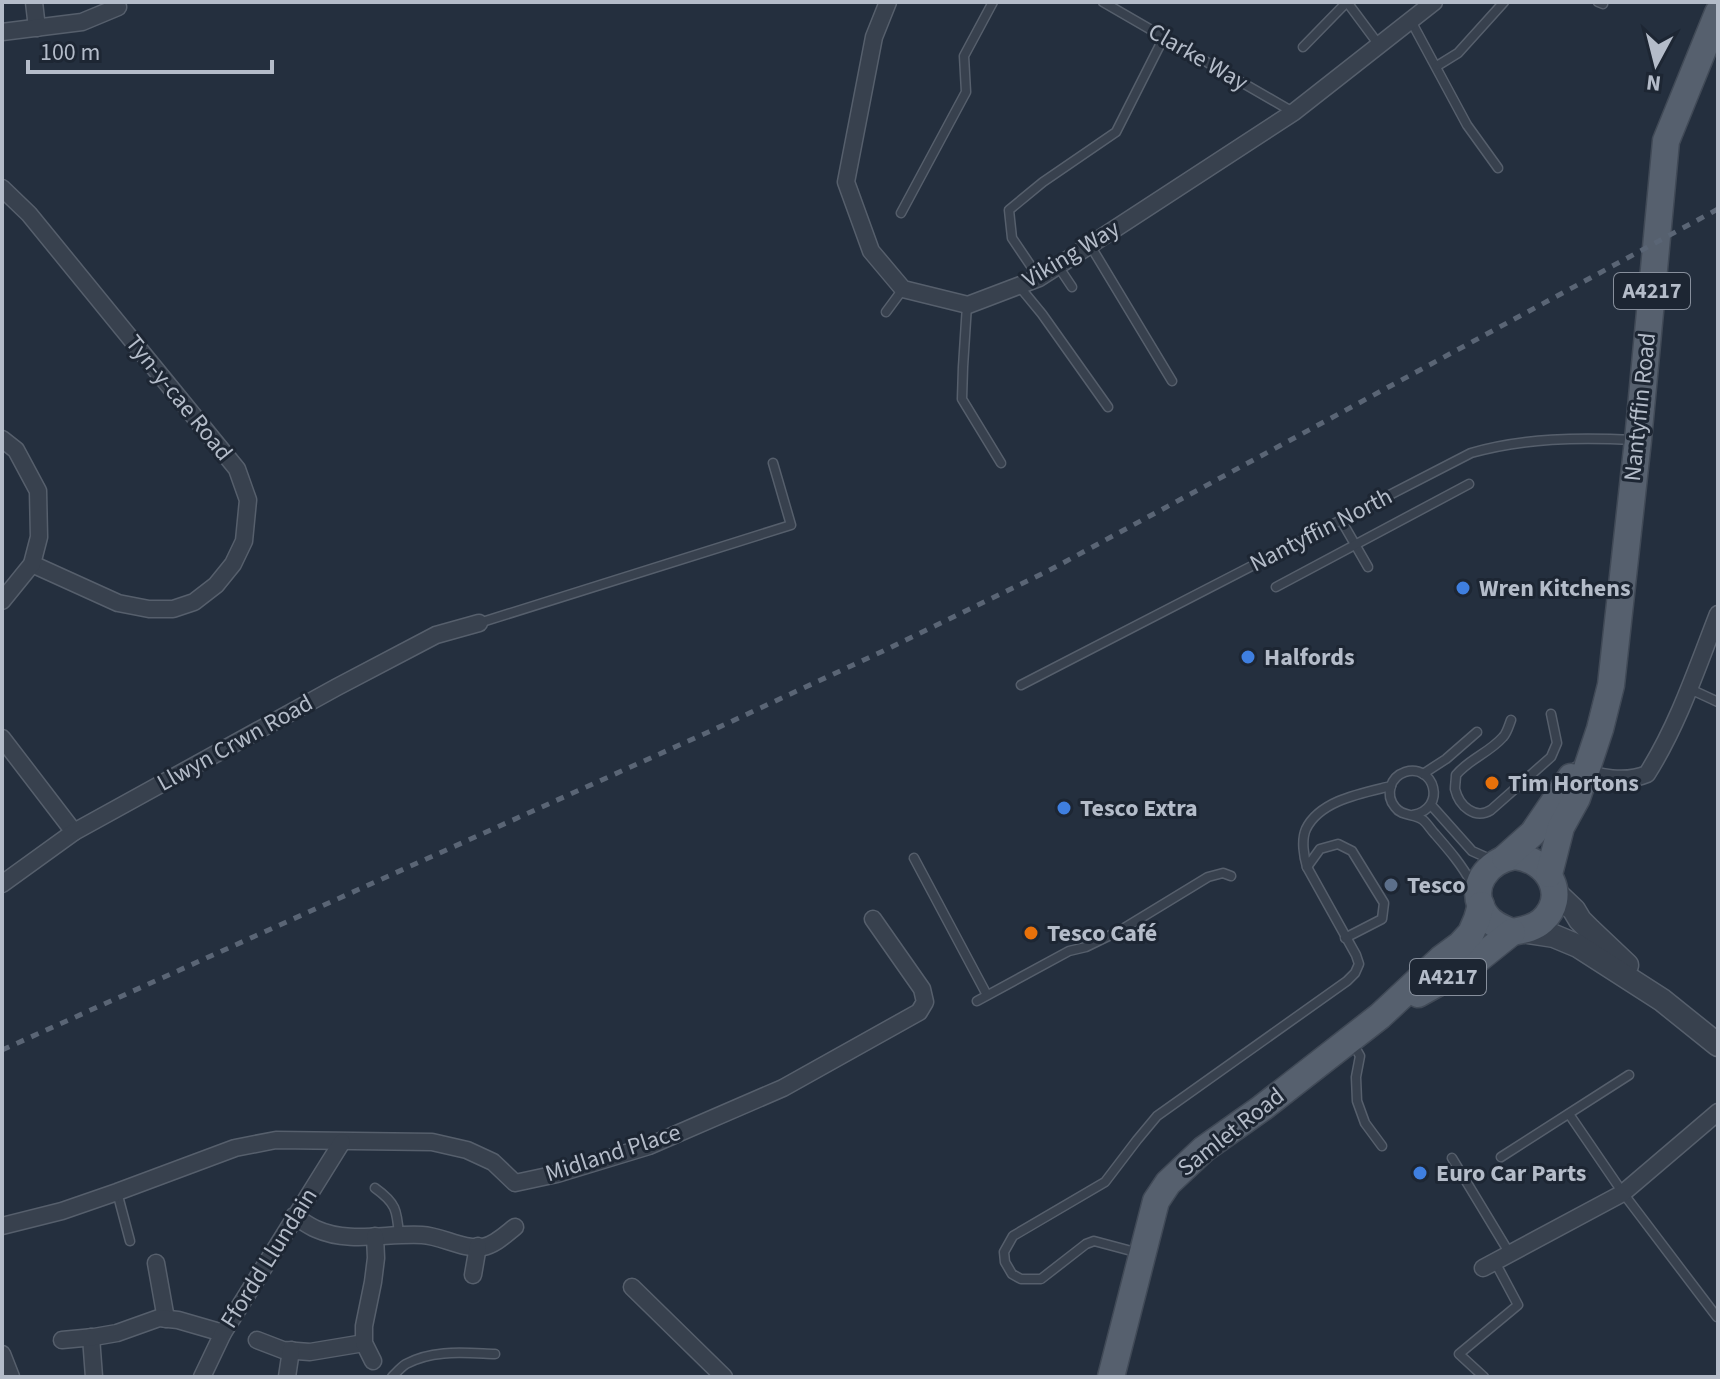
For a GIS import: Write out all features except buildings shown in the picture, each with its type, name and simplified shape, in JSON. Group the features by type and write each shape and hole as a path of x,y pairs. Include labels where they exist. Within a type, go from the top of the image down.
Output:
{"main road":[{"name":"Nantyffin Road","path":"1551,883 1561,827 1577,798 1617,625 1666,141 1718,13"},
{"name":"Nantyffin Road","path":"1501,860 1533,833 1581,771"},
{"path":"1515,856 1534,861 1551,883 1553,902 1549,913 1532,928 1516,932 1492,922 1480,900 1483,876 1501,860 1515,856"},
{"name":"Samlet Road","path":"1380,1016 1471,933 1480,900"},
{"name":"Samlet Road","path":"1111,1377 1156,1201 1168,1183 1204,1149 1380,1016 1472,964 1516,932"}],"street":[{"path":"34,2 37,28"},
{"path":"888,2 874,37 846,182 871,251 903,289 968,305"},
{"name":"Viking Way","path":"968,305 1039,278 1058,266 1294,112 1434,2"},
{"path":"2,32 82,22 118,7"},
{"name":"Tyn-y-cae Road","path":"2,188 29,214 237,469 248,500 244,541 233,564 216,585 194,602 173,609 149,609 118,603 32,564"},
{"path":"2,439 16,450 38,491 39,537 32,564 2,601"},
{"path":"1581,771 1628,779 1647,774 1689,688 1718,614"},
{"name":"Llwyn Crwn Road","path":"2,884 74,832 436,635 479,623"},
{"path":"2,738 74,832"},
{"path":"1551,883 1580,920 1662,1000"},
{"name":"Midland Place","path":"2,1226 62,1211 235,1148 276,1140 432,1142 467,1150 493,1162 515,1183 557,1174 649,1146 783,1088 919,1012 925,1002 922,989 873,919"},
{"path":"1516,932 1554,936 1578,946 1662,1000 1718,1045"},
{"path":"1496,1261 1623,1193 1718,1112"},
{"name":"Ffordd Llundain","path":"202,1377 223,1333 342,1142"},
{"path":"294,1216 316,1230 338,1235 423,1235 483,1247 496,1242 515,1227"},
{"path":"373,1361 364,1343 364,1326 375,1270 375,1236"},
{"path":"473,1275 478,1246"},
{"path":"156,1263 166,1319"},
{"path":"632,1287 724,1377"},
{"path":"62,1340 117,1333 159,1318 223,1333"},
{"path":"91,1337 94,1377"},
{"path":"257,1340 283,1350 310,1352 364,1343"},
{"path":"287,1377 291,1350"},
{"path":"2,1354 11,1377"}],"lane":[{"path":"901,213 966,92 964,56 993,2"},
{"name":"Clarke Way","path":"1103,2 1294,112"},
{"path":"1303,47 1347,2 1380,45"},
{"path":"1437,66 1458,53 1504,2"},
{"path":"1411,21 1467,125 1498,168"},
{"path":"1039,278 1012,238 1009,210 1043,182 1116,132 1164,37"},
{"path":"1089,244 1172,381"},
{"path":"1058,266 1072,287"},
{"path":"1019,286 1108,407"},
{"path":"886,312 903,289"},
{"path":"968,305 962,399 1001,463"},
{"name":"Nantyffin North","path":"1021,685 1471,453 1544,440 1638,440"},
{"path":"479,623 791,525 773,463"},
{"path":"1276,587 1469,484"},
{"path":"1341,520 1368,567"},
{"path":"1689,688 1718,702"},
{"path":"1511,720 1505,736 1456,775 1457,794 1473,813 1482,815 1491,810 1546,763 1557,743 1551,714"},
{"path":"1423,774 1477,732"},
{"path":"1404,772 1423,774 1432,784 1434,798 1426,810 1406,815 1394,807 1391,786 1404,772"},
{"path":"1144,1254 1094,1241 1041,1279 1031,1280 1012,1274 1005,1262 1004,1252 1013,1236 1105,1182 1157,1116 1289,1024 1355,973 1359,964 1356,955 1307,867 1304,858 1305,831 1317,815 1330,806 1360,793 1391,786"},
{"path":"1431,805 1472,851 1501,860"},
{"path":"1413,815 1423,820 1461,864 1480,900"},
{"path":"1307,867 1320,849 1338,844 1352,851 1384,903 1382,919 1345,938"},
{"path":"914,858 987,995"},
{"path":"977,1001 1069,951 1086,947 1121,930 1208,877 1217,873 1231,876"},
{"path":"1350,1038 1360,1056 1356,1077 1357,1101 1365,1123 1382,1146"},
{"path":"1501,1157 1629,1075"},
{"path":"1569,1114 1623,1193 1717,1317"},
{"path":"1452,1158 1518,1305 1459,1354 1484,1377"},
{"path":"375,1188 390,1198 397,1211 399,1236"},
{"path":"117,1192 130,1241"},
{"path":"392,1377 406,1364 430,1356 454,1352 495,1354"}],"railway":[{"path":"2,1050 715,729 1048,571 1718,209"}],"place":[{"name":"Wren Kitchens","path":"1463,588"},
{"name":"Halfords","path":"1248,657"},
{"name":"Tim Hortons","path":"1492,783"},
{"name":"Tesco Extra","path":"1064,808"},
{"name":"Tesco","path":"1391,885"},
{"name":"Tesco Café","path":"1031,933"},
{"name":"Euro Car Parts","path":"1420,1173"}]}
